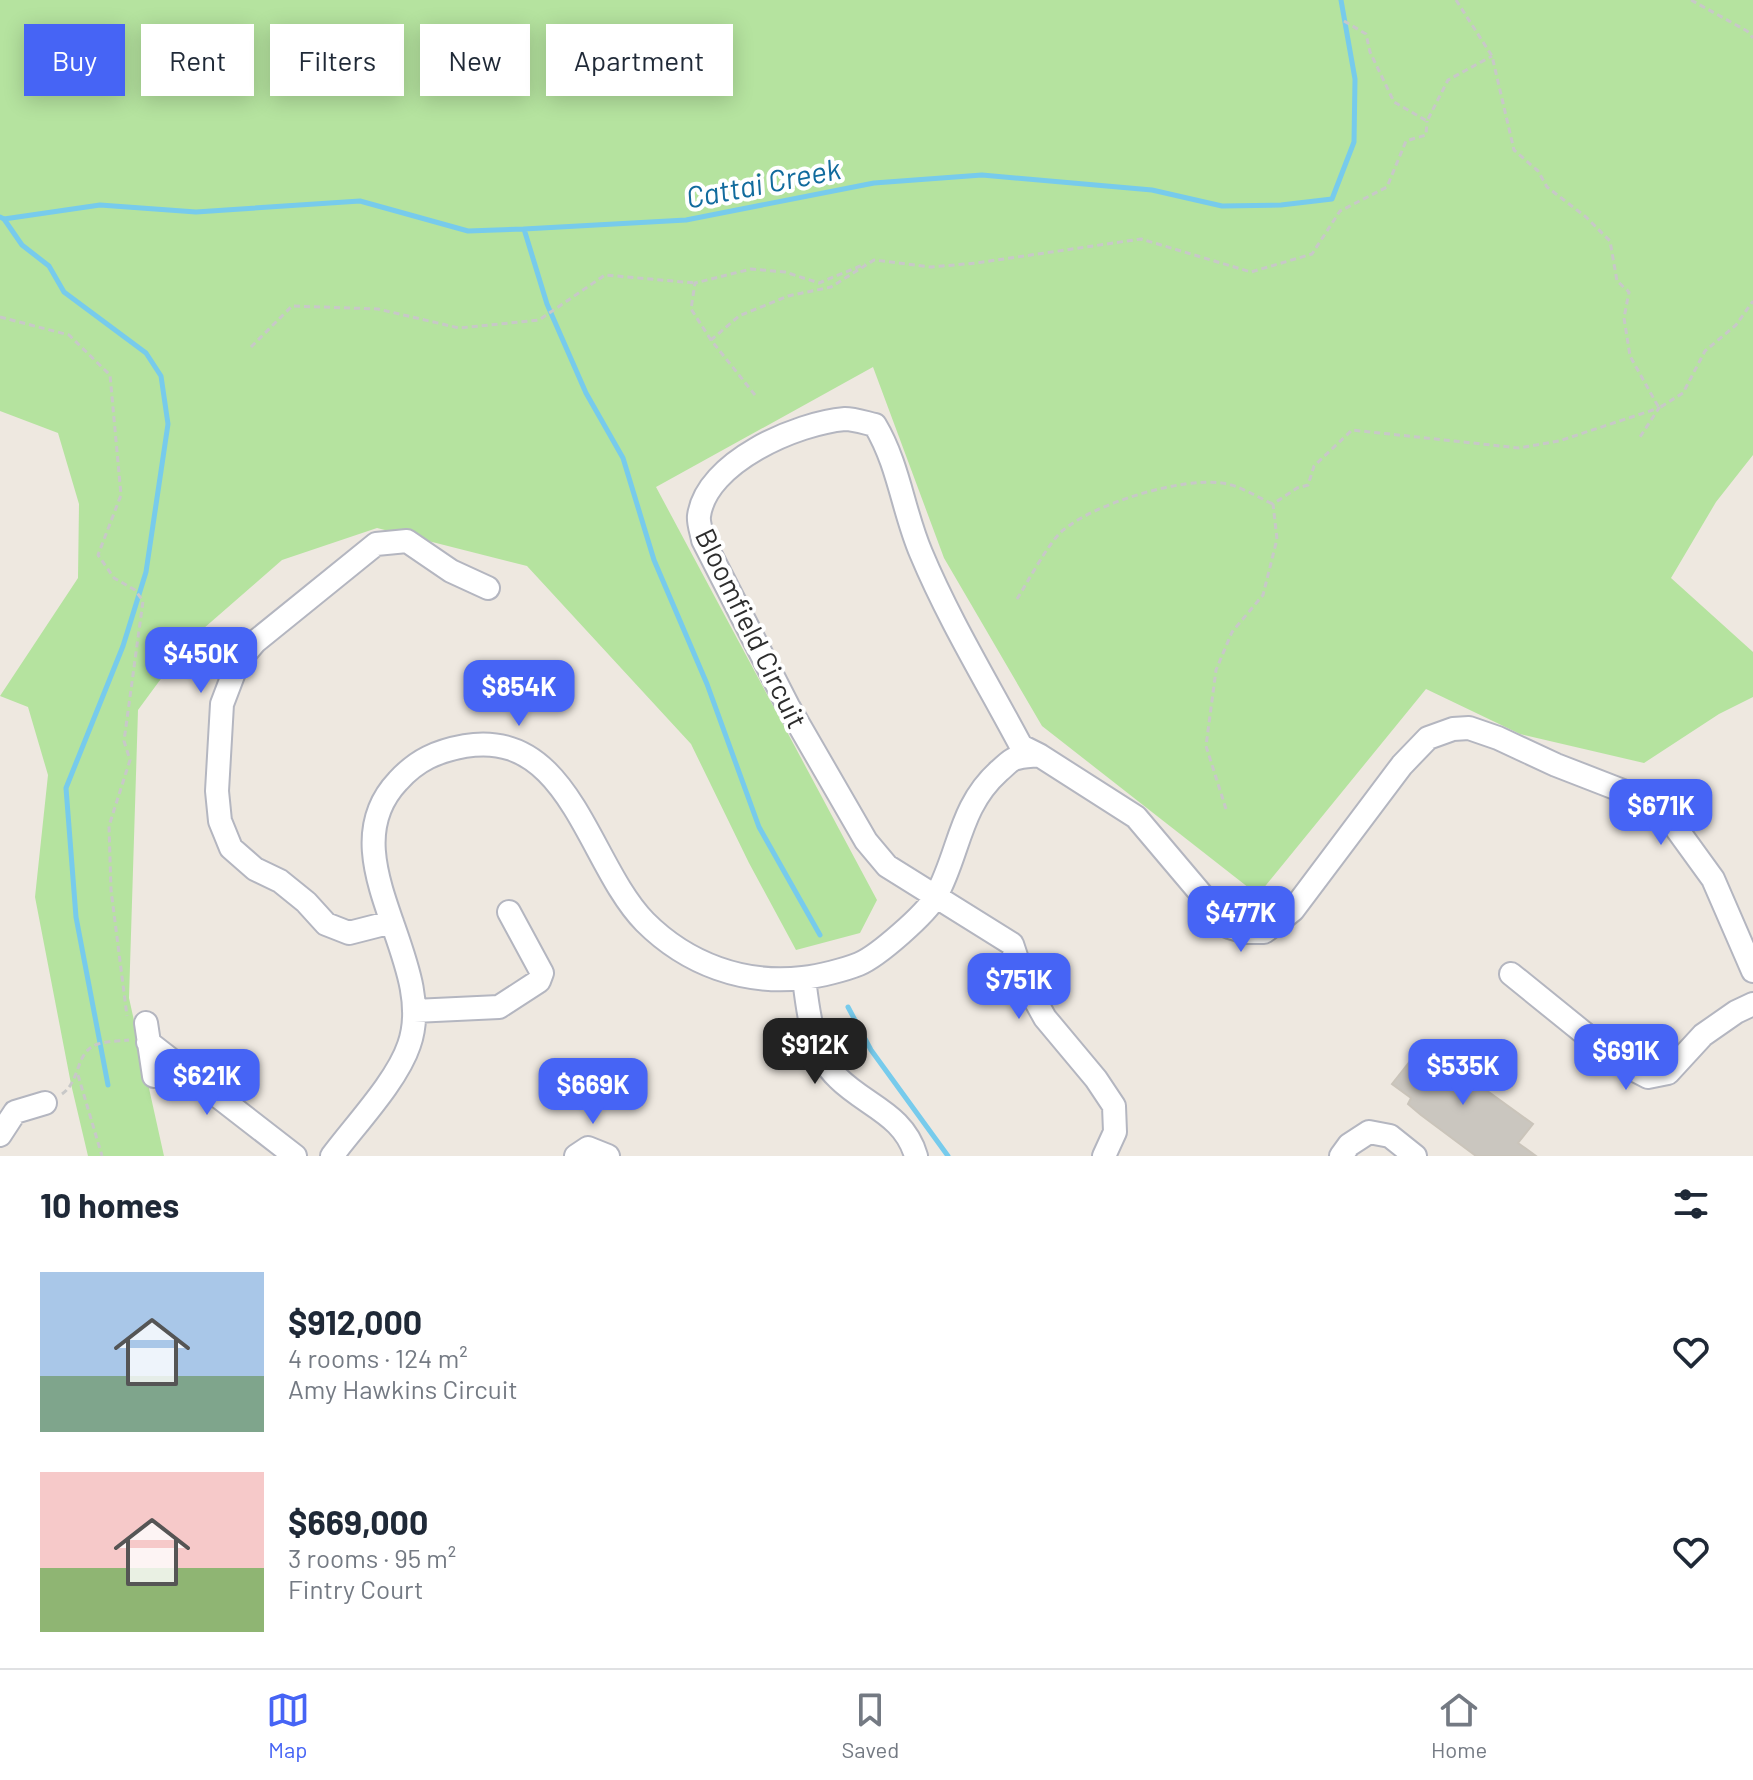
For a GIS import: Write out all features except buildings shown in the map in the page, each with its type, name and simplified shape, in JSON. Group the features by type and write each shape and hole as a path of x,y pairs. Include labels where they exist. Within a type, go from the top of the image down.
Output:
{"street":[{"name":"Bloomfield Circuit","path":"935,896 887,866 866,841 788,706 703,540 698,518 705,494 719,477 749,452 811,427 847,419 875,425 888,447 919,550 946,607 1021,746 1039,755"},
{"path":"392,922 349,933 326,924 306,902 280,881 255,869 231,848 220,821 217,791 222,704 238,662 255,642 376,544 407,541 451,571 488,588"},
{"path":"332,1156 396,1071 410,1044 414,1011 407,974 377,873 373,843 377,812 390,789 409,768 438,751 473,745 503,746 533,759 553,777 622,893 644,921 674,946 707,966 756,978 804,978 861,963 918,918 935,896 971,805 984,785 1014,759 1039,755 1136,817 1229,927 1264,932 1293,910 1402,765 1428,738 1453,729 1469,728 1641,798 1676,828 1713,879 1753,971"},
{"path":"935,896 1012,944 1024,980 1040,1010 1114,1106 1115,1132 1104,1156"},
{"path":"414,1011 499,1007 539,981 542,973 509,912"},
{"path":"1511,974 1621,1063 1648,1077 1668,1073 1703,1035 1753,1004"},
{"path":"804,978 808,1013 821,1056 837,1078 893,1117 908,1136 916,1156"},
{"path":"141,1030 154,1076"},
{"path":"141,1030 295,1156"},
{"path":"0,1135 15,1112 45,1103"},
{"path":"1341,1156 1349,1145 1369,1132 1390,1136 1415,1156"},
{"path":"576,1156 588,1148 608,1156"}],"path":[{"path":"1456,0 1492,56 1514,150 1538,171 1547,187 1586,217 1610,241 1617,281 1629,292 1624,318 1630,356 1659,408"},
{"path":"1691,0 1747,31 1753,38"},
{"path":"1344,21 1366,34 1370,52 1394,102 1427,121"},
{"path":"251,347 292,306 378,309 459,328 539,320 605,275 695,283 751,269 785,272 819,283 874,260 931,267 1141,239 1251,272 1312,254 1340,211 1387,187 1406,141 1426,135 1427,121 1448,80 1492,56"},
{"path":"711,340 739,316 788,296 831,287 874,260"},
{"path":"695,283 691,309 711,340 755,395"},
{"path":"1273,504 1297,488 1308,485 1314,466 1352,430 1519,448 1559,441 1659,408 1683,393 1705,351 1736,325 1753,301"},
{"path":"0,317 69,335 110,375 121,495 98,555 114,578 135,590 143,601 124,741 130,760 109,826 111,890 141,1030"},
{"path":"1638,440 1659,408"},
{"path":"1017,599 1060,533 1105,506 1167,486 1197,481 1225,483 1273,504"},
{"path":"1226,809 1206,746 1216,670 1232,632 1263,595 1277,539 1273,504"},
{"path":"45,1103 67,1091 78,1074 84,1053 94,1045 107,1042"},
{"path":"78,1074 102,1156"}],"green space":[{"path":"0,0 1753,0 1753,455 1716,502 1671,578 1753,652 1753,697 1719,714 1644,763 1520,734 1426,689 1258,895 1042,726 944,558 873,367 656,487 877,900 860,933 796,950 691,744 527,566 377,528 282,560 188,642 138,710 129,998 164,1156 88,1156 71,1084 35,897 48,775 28,707 0,696 78,578 79,504 58,433 0,411"}],"waterway":[{"name":"Cattai Creek","path":"0,217 4,219 100,205 196,212 360,201 468,231 524,229 686,220 874,183 982,175 1152,190 1222,206 1281,205 1332,199 1354,142 1355,79 1341,0"},
{"path":"4,219 22,245 49,266 64,292 146,353 161,376 168,424 146,572 123,646 66,788 76,917 108,1085"},
{"path":"524,229 547,304 586,393 623,458 654,560 707,684 759,827 820,935"},
{"path":"848,1007 871,1050 948,1156"}]}
